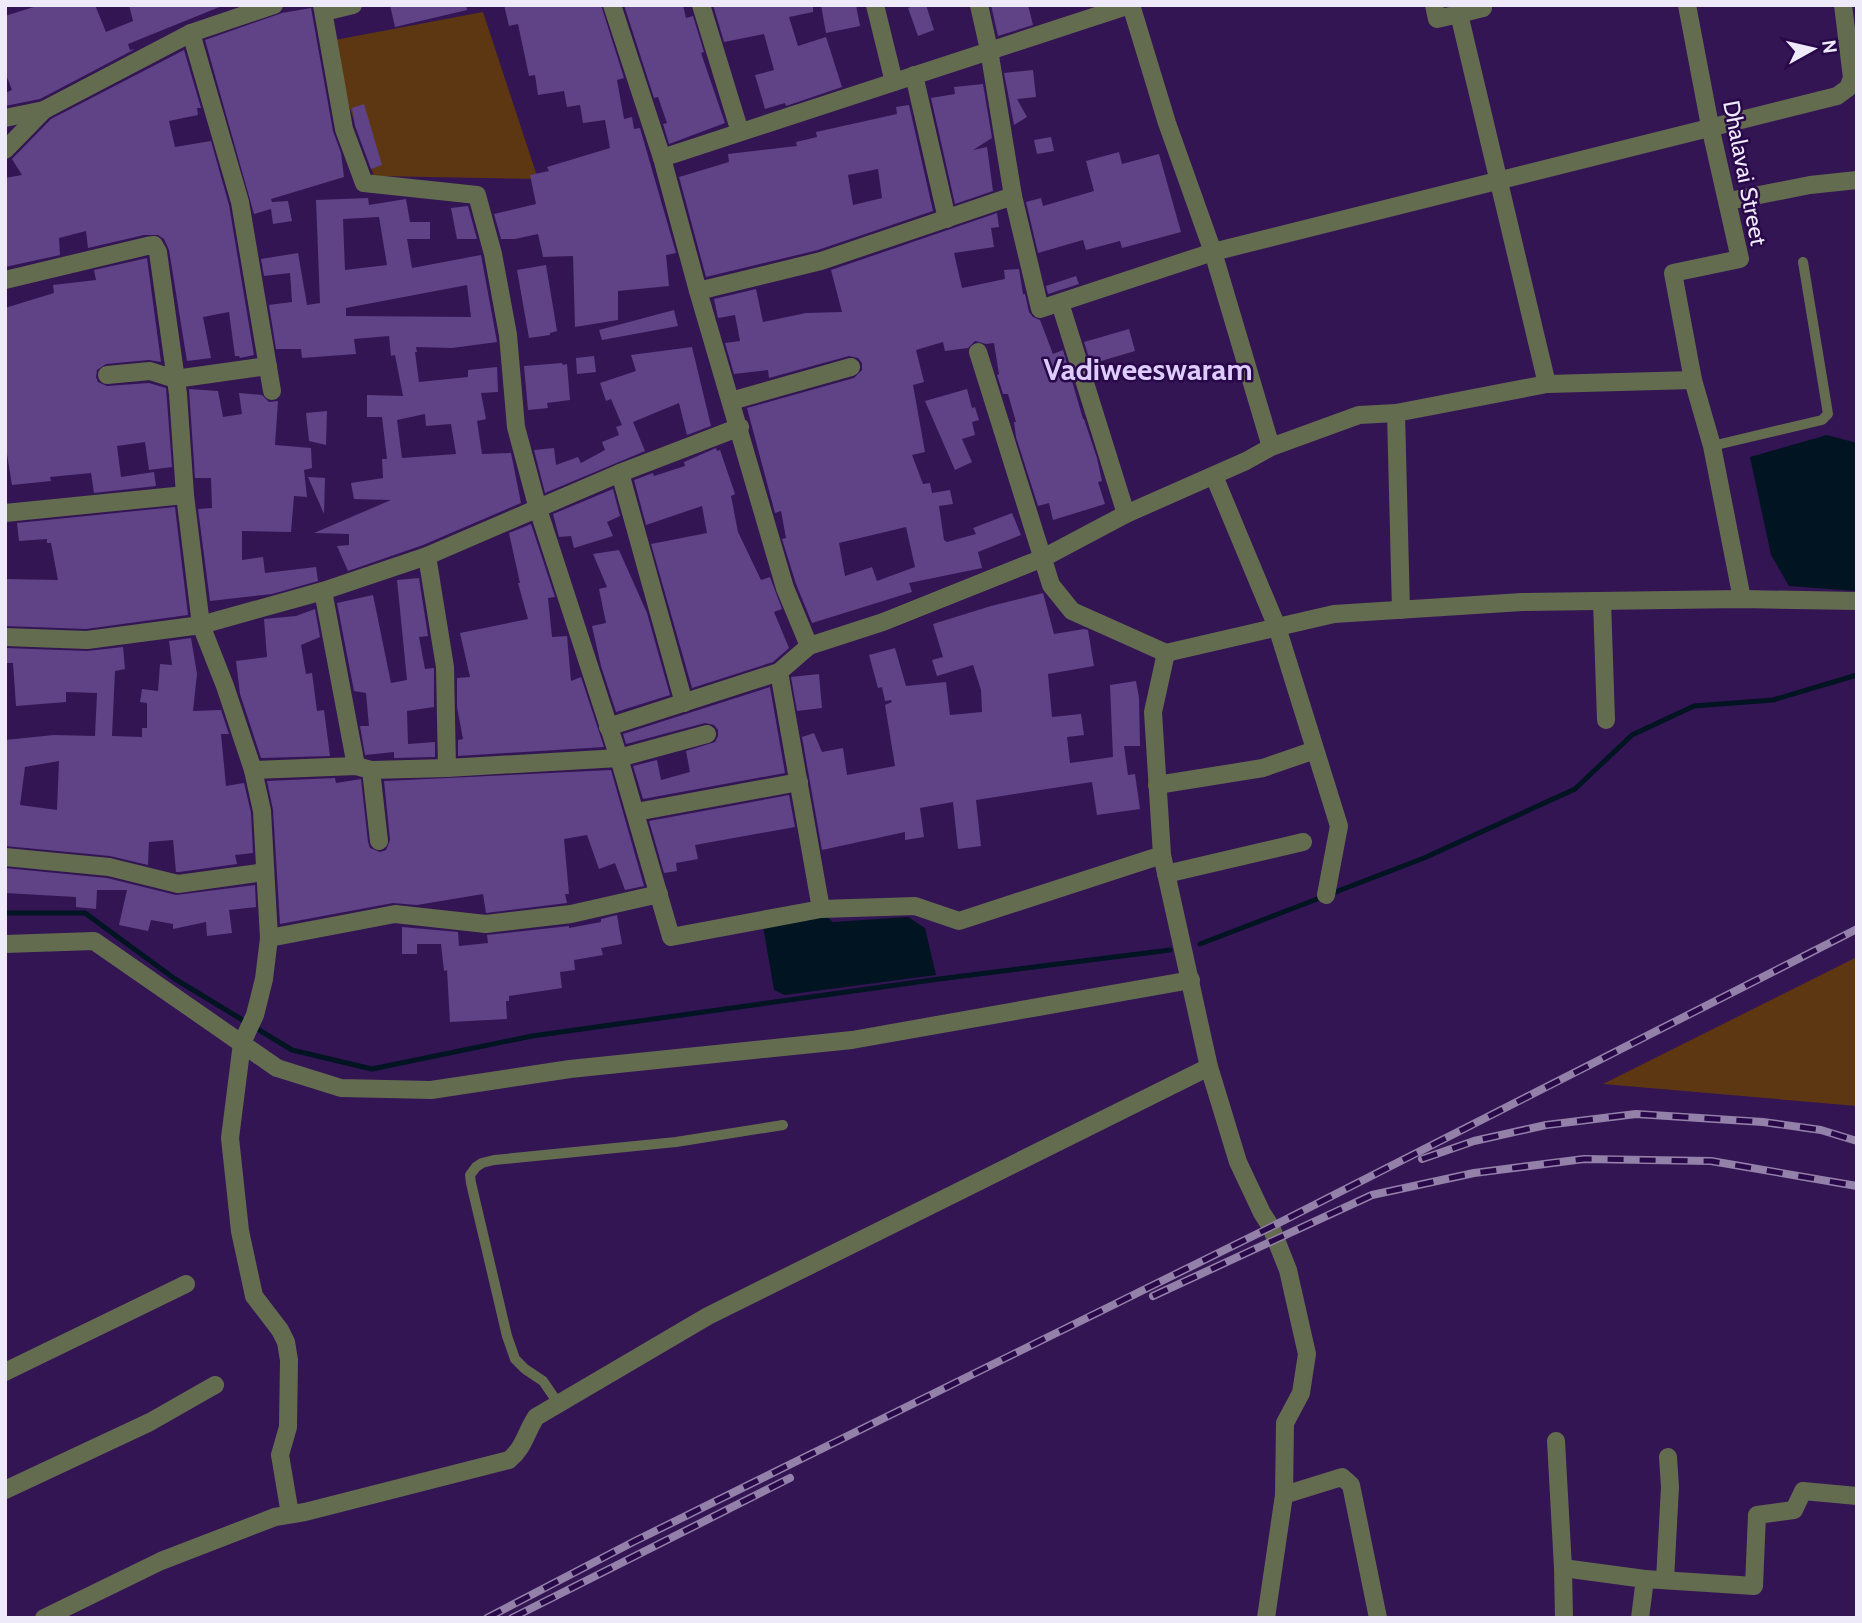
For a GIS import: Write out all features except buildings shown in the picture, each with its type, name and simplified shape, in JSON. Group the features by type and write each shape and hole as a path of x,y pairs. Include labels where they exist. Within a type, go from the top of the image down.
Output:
{"street":[{"path":"353,5 323,9 344,129 364,183 477,195 493,254 508,335 516,427 538,509 636,812 671,937 821,909 915,906 959,922 1161,855"},
{"path":"612,5 662,158 785,588 809,646"},
{"path":"701,5 740,132"},
{"path":"875,5 894,82"},
{"path":"979,5 1013,196 1040,309 1213,252 1844,93 1852,78 1843,5"},
{"path":"662,158 989,50 1103,9 1131,5 1167,123 1213,252 1271,447"},
{"path":"1434,5 1437,19 1483,8 1483,5"},
{"name":"Dhalavai Street","path":"1688,5 1710,126 1740,259 1672,273 1693,380"},
{"path":"5,118 44,110 191,33 271,6"},
{"path":"1459,14 1547,384"},
{"path":"191,33 240,202 272,391"},
{"path":"914,75 947,219"},
{"path":"5,150 44,110"},
{"path":"1729,201 1810,185 1857,180"},
{"path":"698,291 821,261 1013,196"},
{"path":"5,280 154,245 158,252 175,379 185,495 201,625 225,686 253,771 262,811 269,938 264,979 248,1029 230,1138 238,1218 254,1296 280,1330 286,1342 289,1360 288,1427 280,1455 290,1514"},
{"path":"1060,303 1126,514"},
{"path":"978,352 1051,585 1072,611 1166,653 1334,614 1522,602 1742,599 1857,601"},
{"path":"107,376 150,371 175,379 268,366"},
{"path":"731,401 851,367"},
{"path":"608,727 779,672 809,646 883,622 1043,558 1126,514 1214,476 1271,447 1359,415 1396,413 1547,384 1693,380 1712,446 1742,599"},
{"path":"1396,413 1401,610"},
{"path":"5,637 87,640 201,625 323,591 427,556 620,473 740,427"},
{"path":"620,473 684,703"},
{"path":"1214,476 1277,627 1339,826 1326,895"},
{"path":"5,513 185,495"},
{"path":"427,556 445,667 447,768"},
{"path":"323,591 379,841"},
{"path":"1602,601 1606,720"},
{"path":"1166,653 1153,712 1161,855 1209,1067 1238,1161 1271,1227 1288,1270 1307,1354 1301,1393 1284,1423 1284,1495 1266,1618"},
{"path":"779,672 821,909"},
{"path":"253,771 447,768 619,758 707,734"},
{"path":"1157,785 1263,768 1315,750"},
{"path":"636,812 799,782"},
{"path":"1166,874 1303,842"},
{"path":"5,857 109,867 178,884 265,872"},
{"path":"269,938 395,914 486,924 571,914 659,894"},
{"path":"5,944 94,941 248,1029 277,1068 341,1088 431,1090 570,1069 852,1040 1191,980"},
{"path":"44,1618 161,1560 275,1517 509,1460 524,1443 536,1417 708,1316 1209,1067"},
{"path":"5,1372 186,1284"},
{"path":"5,1490 150,1422 215,1385"},
{"path":"1556,1441 1564,1618"},
{"path":"1665,1580 1670,1487 1668,1457"},
{"path":"1284,1495 1342,1477 1351,1485 1378,1618"},
{"path":"1563,1568 1645,1579 1755,1586 1757,1514 1794,1510 1802,1491 1857,1496"},
{"path":"1640,1618 1645,1579"}],"lane":[{"path":"1712,446 1822,420 1828,414 1803,262"},
{"path":"558,1404 543,1381 515,1359 507,1336 471,1183 470,1175 476,1167 494,1160 676,1142 783,1125"}],"shaded area":[{"path":"483,12 538,179 374,176 349,106 335,40"},
{"path":"1857,957 1857,1106 1603,1084"}],"water":[{"path":"1827,435 1857,443 1857,591 1789,586 1771,555 1750,457"},
{"path":"825,915 833,922 908,917 925,928 936,975 785,995 774,990 763,926"}],"waterway":[{"path":"1200,944 1424,858 1575,789 1632,735 1694,706 1773,700 1857,675"},
{"path":"5,913 85,913 175,979 292,1050 372,1069 532,1036 939,979 1170,950"}],"railway":[{"path":"487,1618 635,1541 1271,1227 1857,929"},
{"path":"1422,1159 1474,1141 1546,1125 1636,1114 1763,1122 1821,1130 1857,1141"},
{"path":"1153,1296 1372,1195 1474,1173 1584,1159 1711,1161 1857,1186"},
{"path":"512,1618 790,1478"}],"district":[{"name":"Vadiweeswaram","path":"1148,370"}]}
